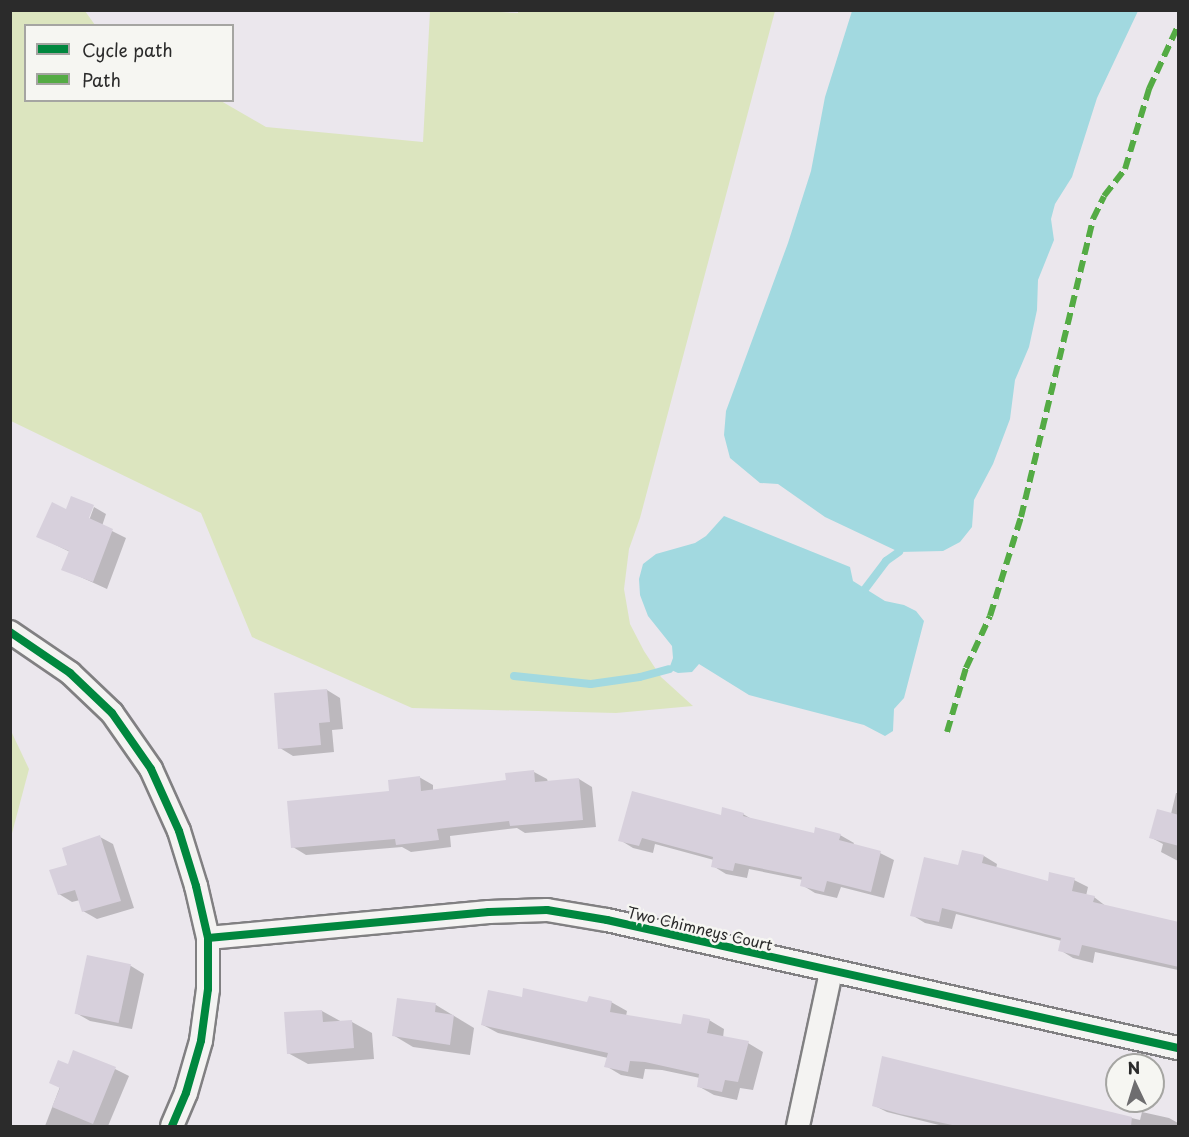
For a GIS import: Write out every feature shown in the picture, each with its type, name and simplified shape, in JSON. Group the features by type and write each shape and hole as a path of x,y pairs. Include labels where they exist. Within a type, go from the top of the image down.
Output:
{"street":[{"path":"10,632 70,673 112,713 151,769 179,831 196,886 207,938 208,989 201,1041 186,1093 172,1126"},
{"name":"Two Chimneys Court","path":"207,938 547,910 607,920 831,972 1179,1048"},
{"path":"798,1126 831,972"}],"green space":[{"path":"518,10 775,11 640,518 629,549 624,589 630,624 644,651 661,677 693,706 616,713 412,708 252,637 201,513 11,421 11,11 85,11 94,24 24,24 24,102 223,102 266,127 423,142 430,11 518,13"},
{"path":"11,731 29,769 11,837"}],"water":[{"path":"852,11 1138,11 1097,98 1072,177 1055,204 1051,219 1054,240 1038,280 1037,310 1029,347 1015,380 1010,419 993,464 974,500 972,527 960,542 943,551 899,552 825,517 778,484 760,483 730,458 724,435 726,411 788,243 811,171 825,97"},
{"path":"724,516 850,567 853,581 885,601 904,605 916,611 924,621 904,698 894,709 893,731 885,736 864,725 749,695 699,664 692,672 678,673 669,669 673,658 672,646 648,616 640,595 639,579 643,564 656,554 695,543 706,536"}],"building":[{"path":"71,496 94,505 89,518 113,529 93,582 61,570 69,551 36,537 52,502 66,509"},
{"path":"327,689 330,722 319,723 321,745 278,749 274,693"},
{"path":"534,770 535,782 579,778 583,820 510,826 509,821 437,829 439,840 396,845 395,839 291,848 287,801 389,791 388,780 420,776 421,791 506,780 505,773"},
{"path":"632,791 721,815 722,807 744,813 743,816 814,833 815,827 841,834 839,840 881,851 871,892 827,881 824,892 800,886 802,877 735,863 733,871 711,867 713,857 642,838 639,846 618,841"},
{"path":"1157,809 1179,815 1179,846 1149,838"},
{"path":"100,835 121,901 82,912 75,890 58,895 49,870 67,865 62,848"},
{"path":"962,850 984,855 982,863 1048,881 1049,872 1075,878 1072,891 1095,896 1093,902 1179,922 1179,967 1082,945 1079,956 1058,951 1061,938 942,908 939,922 910,916 924,857 958,865"},
{"path":"87,955 131,964 119,1023 75,1014"},
{"path":"523,988 587,1002 589,996 612,1001 610,1012 681,1024 683,1014 710,1019 707,1033 749,1041 738,1082 725,1080 722,1092 697,1087 699,1074 645,1062 630,1061 628,1072 604,1067 608,1053 481,1025 488,990 522,997"},
{"path":"397,998 436,1003 435,1012 454,1015 450,1045 392,1036"},
{"path":"322,1010 323,1022 352,1020 354,1048 287,1054 284,1012"},
{"path":"73,1050 116,1067 93,1124 52,1107 60,1088 49,1083 58,1060 68,1064"},
{"path":"882,1056 1105,1110 1105,1113 1132,1117 1131,1126 957,1126 872,1106"}],"waterway":[{"path":"865,589 886,561 899,552"},
{"path":"514,676 591,684 640,677 669,669"}],"marked path":[{"path":"947,732 966,668 990,616 1021,517 1093,219 1104,196 1125,169 1149,89 1178,26"}],"cycle path":[{"path":"10,632 70,673 112,713 151,769 179,831 196,886 208,938 208,989 201,1041 186,1093 172,1126"},
{"path":"208,938 489,912 547,910 607,920 1178,1048"}]}
